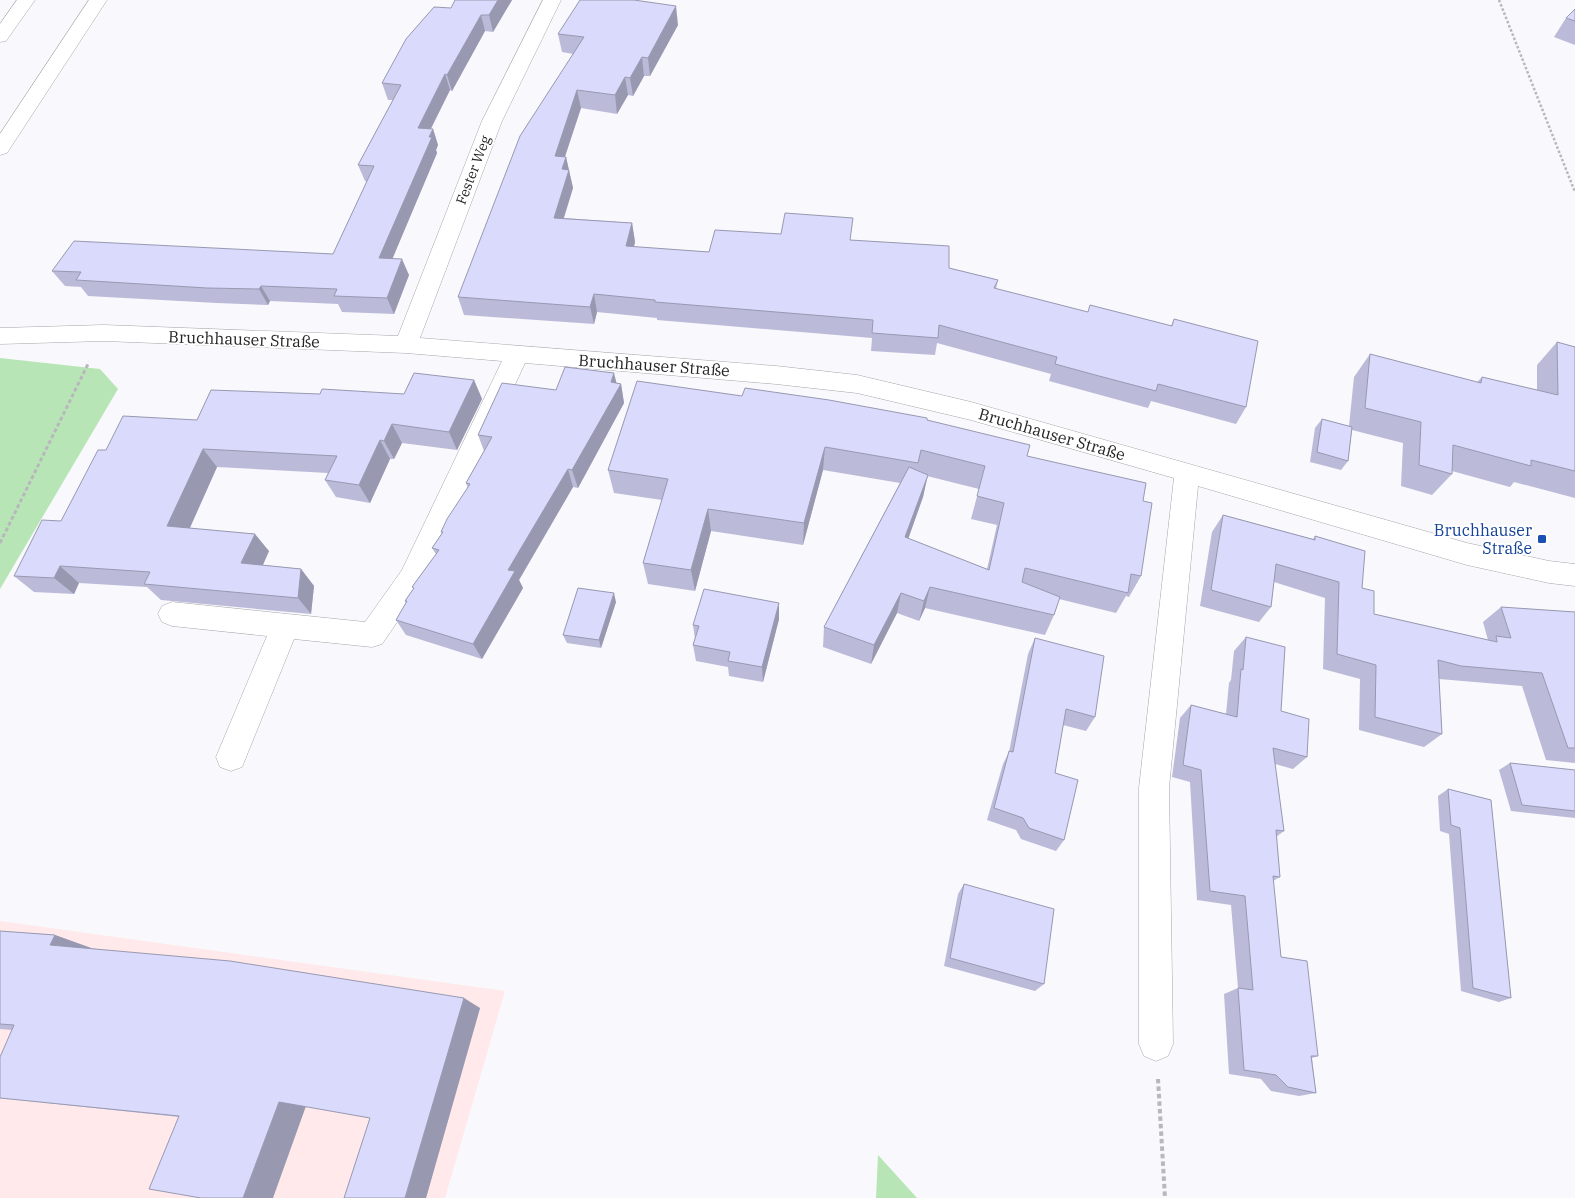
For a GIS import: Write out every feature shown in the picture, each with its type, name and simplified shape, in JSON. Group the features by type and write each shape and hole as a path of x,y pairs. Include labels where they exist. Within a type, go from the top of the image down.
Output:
{"main road":[{"path":"0,37 26,0"},
{"path":"0,149 98,0"},
{"name":"Fester Weg","path":"406,345 492,120 552,0"},
{"name":"Bruchhauser Straße","path":"0,336 104,334 406,345 776,375 857,384 971,410 1467,554 1549,572 1575,575"},
{"path":"172,614 372,635 412,578 517,355"},
{"path":"1156,1044 1154,788 1188,473"},
{"path":"232,757 285,627"}],"path":[{"path":"1499,0 1575,192"},
{"path":"0,543 104,334"},
{"path":"1156,1044 1164,1198"}],"shaded area":[{"path":"0,921 505,991 445,1198 0,1198"}],"green space":[{"path":"0,358 100,369 118,389 0,589"},
{"path":"878,1155 917,1198 876,1198"}],"building":[{"path":"455,0 498,0 489,15 481,15 447,75 445,74 418,128 433,129 429,137 432,137 379,258 402,259 387,298 334,296 337,289 261,286 259,289 207,288 76,280 81,272 52,271 74,241 333,254 374,166 358,165 401,85 382,83 406,39 434,7 451,8"},
{"path":"580,0 634,0 676,6 648,58 642,57 630,78 625,77 615,95 577,90 555,156 566,157 562,169 569,170 554,218 632,223 626,246 709,252 715,230 781,234 785,213 853,218 850,240 949,246 949,268 998,280 994,288 1088,312 1090,305 1172,326 1174,319 1258,341 1246,407 1158,384 1156,391 1099,376 1055,364 1057,357 939,325 938,338 872,333 873,320 655,302 655,300 594,294 590,307 458,297 520,136 584,37 558,34"},
{"path":"1575,9 1575,21 1566,18"},
{"path":"1557,342 1575,347 1575,471 1531,460 1531,466 1453,445 1452,474 1419,465 1421,422 1365,408 1370,354 1481,383 1482,377 1558,395"},
{"path":"565,367 614,373 611,382 621,384 572,470 568,469 508,570 515,571 473,644 396,620 414,588 412,587 439,550 432,548 443,532 441,532 447,519 470,484 466,483 492,437 478,435 502,383 556,390"},
{"path":"414,373 474,380 449,432 392,424 384,441 380,440 359,485 325,480 337,456 203,449 167,526 255,534 241,563 301,569 298,598 144,584 150,572 60,566 54,578 14,576 42,520 61,521 98,450 106,450 123,416 197,420 211,390 320,394 322,389 404,394"},
{"path":"637,381 742,396 745,388 829,400 927,418 927,420 1030,445 1027,456 1146,483 1143,501 1152,503 1141,576 1131,574 1128,593 1025,568 1022,582 1060,597 1054,615 930,587 924,601 901,593 874,645 824,627 909,467 928,475 905,537 989,570 1004,503 977,496 985,466 921,450 918,463 825,447 804,523 708,509 691,570 643,563 668,479 608,470"},
{"path":"1322,419 1352,427 1348,461 1317,452"},
{"path":"1223,515 1315,540 1315,536 1365,551 1362,588 1374,591 1374,614 1497,642 1496,636 1511,638 1501,607 1575,612 1575,748 1568,748 1542,673 1461,666 1438,660 1442,734 1375,717 1376,665 1337,654 1339,582 1276,564 1271,607 1211,590"},
{"path":"578,588 614,593 599,640 563,635"},
{"path":"704,589 779,603 762,667 728,661 730,652 693,645 699,626 693,625"},
{"path":"1246,637 1285,647 1281,711 1309,719 1307,757 1273,748 1284,831 1276,830 1280,877 1273,876 1281,957 1307,961 1318,1056 1311,1056 1316,1093 1288,1087 1276,1075 1244,1070 1238,988 1253,990 1245,896 1210,891 1201,770 1183,765 1191,705 1237,717"},
{"path":"1035,638 1104,656 1095,717 1066,709 1055,773 1078,780 1064,840 1029,828 1023,818 994,808 1009,751 1013,752"},
{"path":"1510,763 1575,770 1575,811 1522,805"},
{"path":"1448,789 1491,800 1511,998 1473,988 1460,828 1451,825"},
{"path":"964,884 1054,909 1044,984 950,958"},
{"path":"0,931 55,935 50,945 230,961 464,998 405,1198 344,1198 370,1118 279,1102 243,1198 201,1198 149,1189 179,1116 0,1098 0,1057 14,1025 0,1024"}],"place":[{"name":"Bruchhauser Straße","path":"1542,539"}]}
